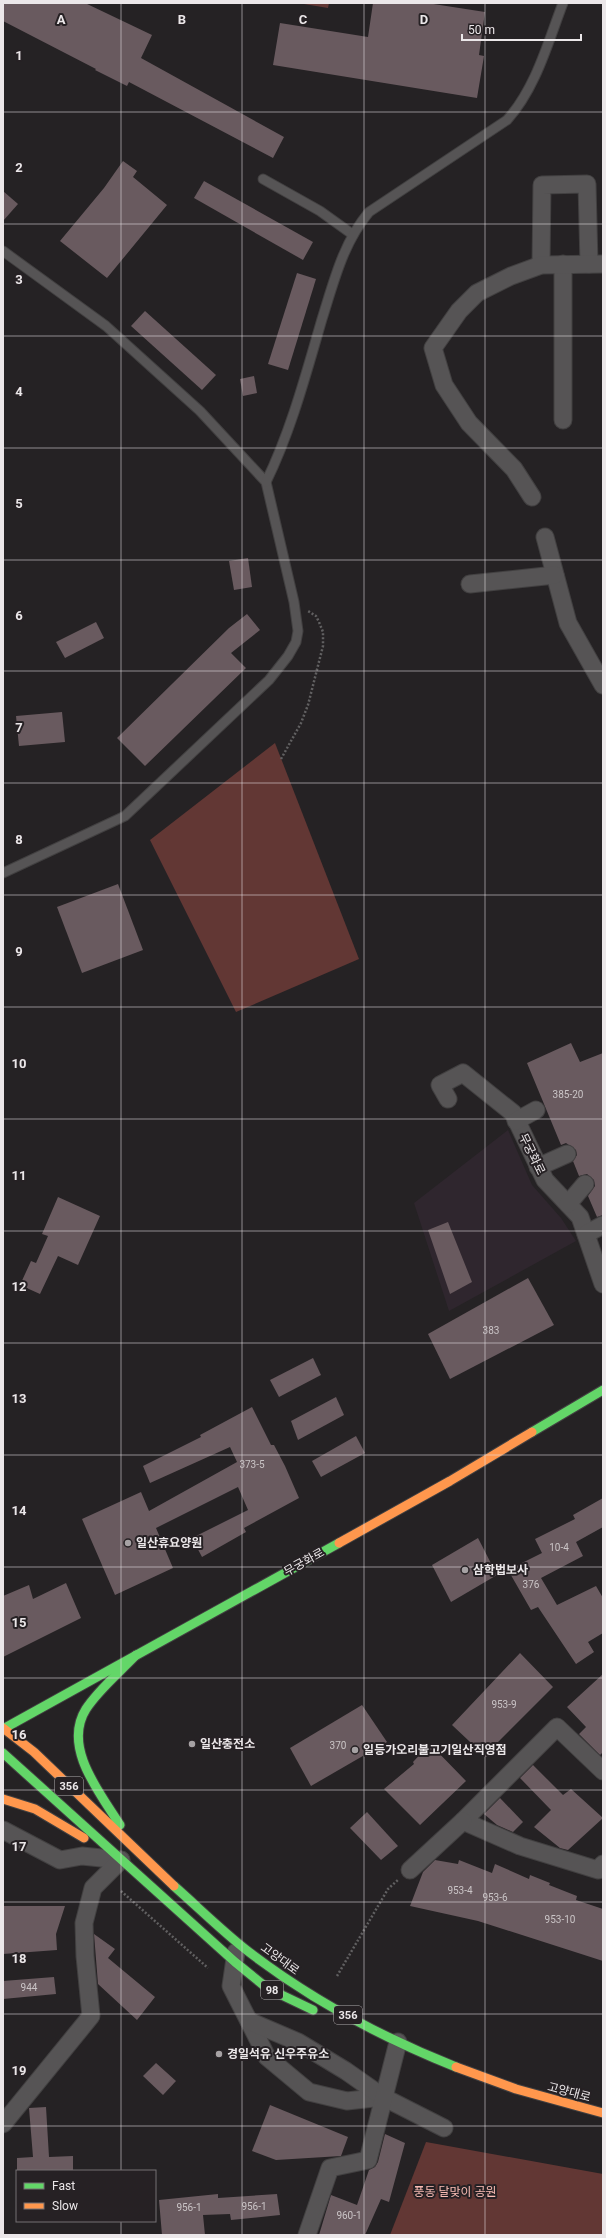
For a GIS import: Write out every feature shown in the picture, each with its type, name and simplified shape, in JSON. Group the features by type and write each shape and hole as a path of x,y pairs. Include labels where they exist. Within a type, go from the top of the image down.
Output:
{"main road":[{"name":"무궁화로","path":"3,1728 450,1481 603,1390"},
{"path":"133,1847 86,1768 79,1750 78,1728 86,1710 136,1655"},
{"name":"고양대로","path":"3,1728 35,1751 133,1847 237,1942 272,1969 395,2051 430,2058 509,2088 603,2113"},
{"name":"98","path":"3,1752 234,1962 267,1988 320,2014"},
{"path":"3,1799 35,1809 121,1860"}],"street":[{"path":"532,497 514,469 469,423 444,385 434,348 459,311 477,293 511,276 541,265 596,264 587,184 542,185 541,265"},
{"path":"563,264 563,420"},
{"path":"545,537 568,623 603,685"},
{"path":"470,584 555,574"},
{"name":"무궁화로","path":"448,1099 440,1085 463,1073 513,1113 545,1180 580,1217 603,1284"},
{"path":"516,1121 536,1110"},
{"path":"538,1167 567,1154"},
{"path":"568,1204 585,1184"},
{"path":"586,1234 603,1225"},
{"path":"410,1870 557,1727 603,1771"},
{"path":"462,1821 520,1846 598,1870 603,1864"},
{"path":"3,1830 60,1860 82,1856 121,1860"},
{"path":"3,2124 92,2016 84,1956 84,1923 93,1888 121,1860"},
{"path":"237,1942 231,1986 267,2058 309,2092 347,2101 383,2097"},
{"path":"249,2021 298,2042 346,2071 383,2097 444,2128"},
{"path":"308,2235 330,2168 368,2160 395,2051"}],"lane":[{"path":"266,482 282,450 340,260 352,234 369,212 498,127 516,110 530,86 563,3"},
{"path":"263,179 320,211 352,234"},
{"path":"3,251 106,326 200,411 266,482 294,602 298,631 296,642 281,667 269,680 124,816 3,873"}],"path":[{"path":"281,759 301,723 308,706 323,646 323,632 320,622 316,616 294,602"},
{"path":"337,1976 388,1889 410,1870"},
{"path":"122,1891 208,1968"}],"shaded area":[{"path":"508,1130 532,1185 561,1218 576,1241 449,1311 414,1203"}],"green space":[{"path":"298,3 329,3 328,8"},
{"path":"275,743 359,959 236,1012 150,840"},
{"name":"풍동 달맞이 공원","path":"426,2142 603,2174 603,2235 390,2235"}],"building":[{"path":"3,3 85,3 152,35 141,58 284,137 273,158 129,82 127,86 3,21"},
{"path":"373,3 427,3 485,12 479,55 484,56 477,98 273,65 280,23 368,37"},
{"path":"123,161 137,171 133,177 167,205 107,278 60,241 104,188"},
{"path":"204,181 313,242 303,260 194,198"},
{"path":"3,191 18,204 3,221"},
{"path":"297,273 316,279 288,370 268,364"},
{"path":"145,311 216,375 202,390 131,326"},
{"path":"254,376 257,393 243,396 240,379"},
{"path":"248,558 252,587 234,590 229,561"},
{"path":"247,614 260,630 231,653 246,668 145,766 117,738 229,628"},
{"path":"96,622 104,638 65,658 56,642"},
{"path":"62,712 65,742 19,746 16,716"},
{"path":"118,884 143,950 82,973 57,907"},
{"path":"571,1043 580,1062 603,1053 603,1215 597,1217 588,1196 595,1186 594,1180 587,1174 579,1176 573,1161 577,1155 576,1150 566,1143 561,1145 527,1063"},
{"path":"58,1197 100,1216 78,1265 58,1256 40,1294 20,1285 31,1261 36,1263 48,1236 42,1234"},
{"path":"448,1222 472,1282 450,1294 428,1230"},
{"path":"528,1278 554,1325 450,1379 428,1334"},
{"path":"313,1358 321,1375 279,1397 270,1380"},
{"path":"336,1397 344,1415 298,1440 291,1421"},
{"path":"252,1407 271,1445 274,1445 285,1466 299,1498 244,1528 246,1532 202,1557 192,1538 248,1510 238,1487 156,1528 173,1568 115,1595 82,1519 141,1492 149,1511 237,1462 230,1447 150,1483 143,1466 201,1437 200,1435"},
{"path":"356,1436 365,1453 321,1477 312,1461"},
{"path":"603,1498 603,1527 576,1542 583,1556 541,1578 557,1605 596,1586 603,1598 603,1633 588,1642 594,1652 576,1664 538,1607 531,1610 508,1570 542,1553 535,1539 575,1519 573,1515"},
{"name":"삼학법보사","path":"478,1538 497,1575 451,1602 432,1565"},
{"path":"66,1583 81,1618 3,1657 3,1596 29,1585 33,1599"},
{"path":"520,1653 553,1687 497,1743 500,1745 486,1757 452,1725"},
{"path":"603,1674 603,1752 600,1755 579,1734 586,1727 567,1707"},
{"path":"362,1705 387,1742 311,1786 290,1748"},
{"path":"430,1744 466,1781 420,1825 384,1789 414,1764 413,1762"},
{"path":"533,1765 563,1795 571,1789 603,1818 568,1850 560,1848 534,1827 551,1810 520,1778"},
{"path":"500,1798 523,1822 513,1832 497,1825 484,1814"},
{"path":"367,1812 398,1846 381,1860 350,1828"},
{"path":"435,1860 458,1864 459,1860 492,1873 495,1864 529,1879 530,1875 550,1883 549,1885 577,1896 576,1900 603,1909 603,1961 478,1921 410,1906 423,1872"},
{"path":"3,1906 65,1906 56,1934 57,1950 3,1954"},
{"path":"94,1934 115,1949 108,1958 155,1997 137,2020 98,1984"},
{"path":"54,1977 56,1994 3,1999 3,1981"},
{"path":"156,2063 176,2081 163,2095 143,2076"},
{"path":"270,2105 348,2137 341,2156 276,2160 252,2151"},
{"path":"46,2107 49,2157 73,2156 73,2170 17,2170 17,2158 33,2157 29,2108"},
{"path":"385,2134 405,2143 389,2202 381,2199 365,2235 319,2235 331,2195 357,2205 369,2170 375,2167 378,2162"},
{"path":"218,2194 218,2198 277,2194 280,2215 231,2220 230,2214 203,2215 205,2235 162,2235 159,2200"}],"traffic: fast":[{"path":"532,1432 603,1390"},
{"path":"3,1729 339,1543"},
{"path":"120,1825 86,1769 78,1739 80,1724 86,1709 97,1695 136,1655"},
{"path":"3,1753 235,1962 267,1988 313,2010"},
{"path":"174,1886 220,1928 273,1970 323,2002 375,2031 456,2067"}],"traffic: slow":[{"path":"339,1543 450,1481 532,1432"},
{"path":"3,1728 34,1752 174,1886"},
{"path":"3,1799 35,1809 84,1838"},
{"path":"456,2067 516,2089 603,2113"}],"place":[{"name":"일산휴요양원","path":"128,1543"},
{"name":"삼학법보사","path":"465,1570"},
{"name":"일산충전소","path":"192,1744"},
{"name":"일등가오리불고기일산직영점","path":"355,1750"},
{"name":"경일석유 신우주유소","path":"219,2054"}]}
